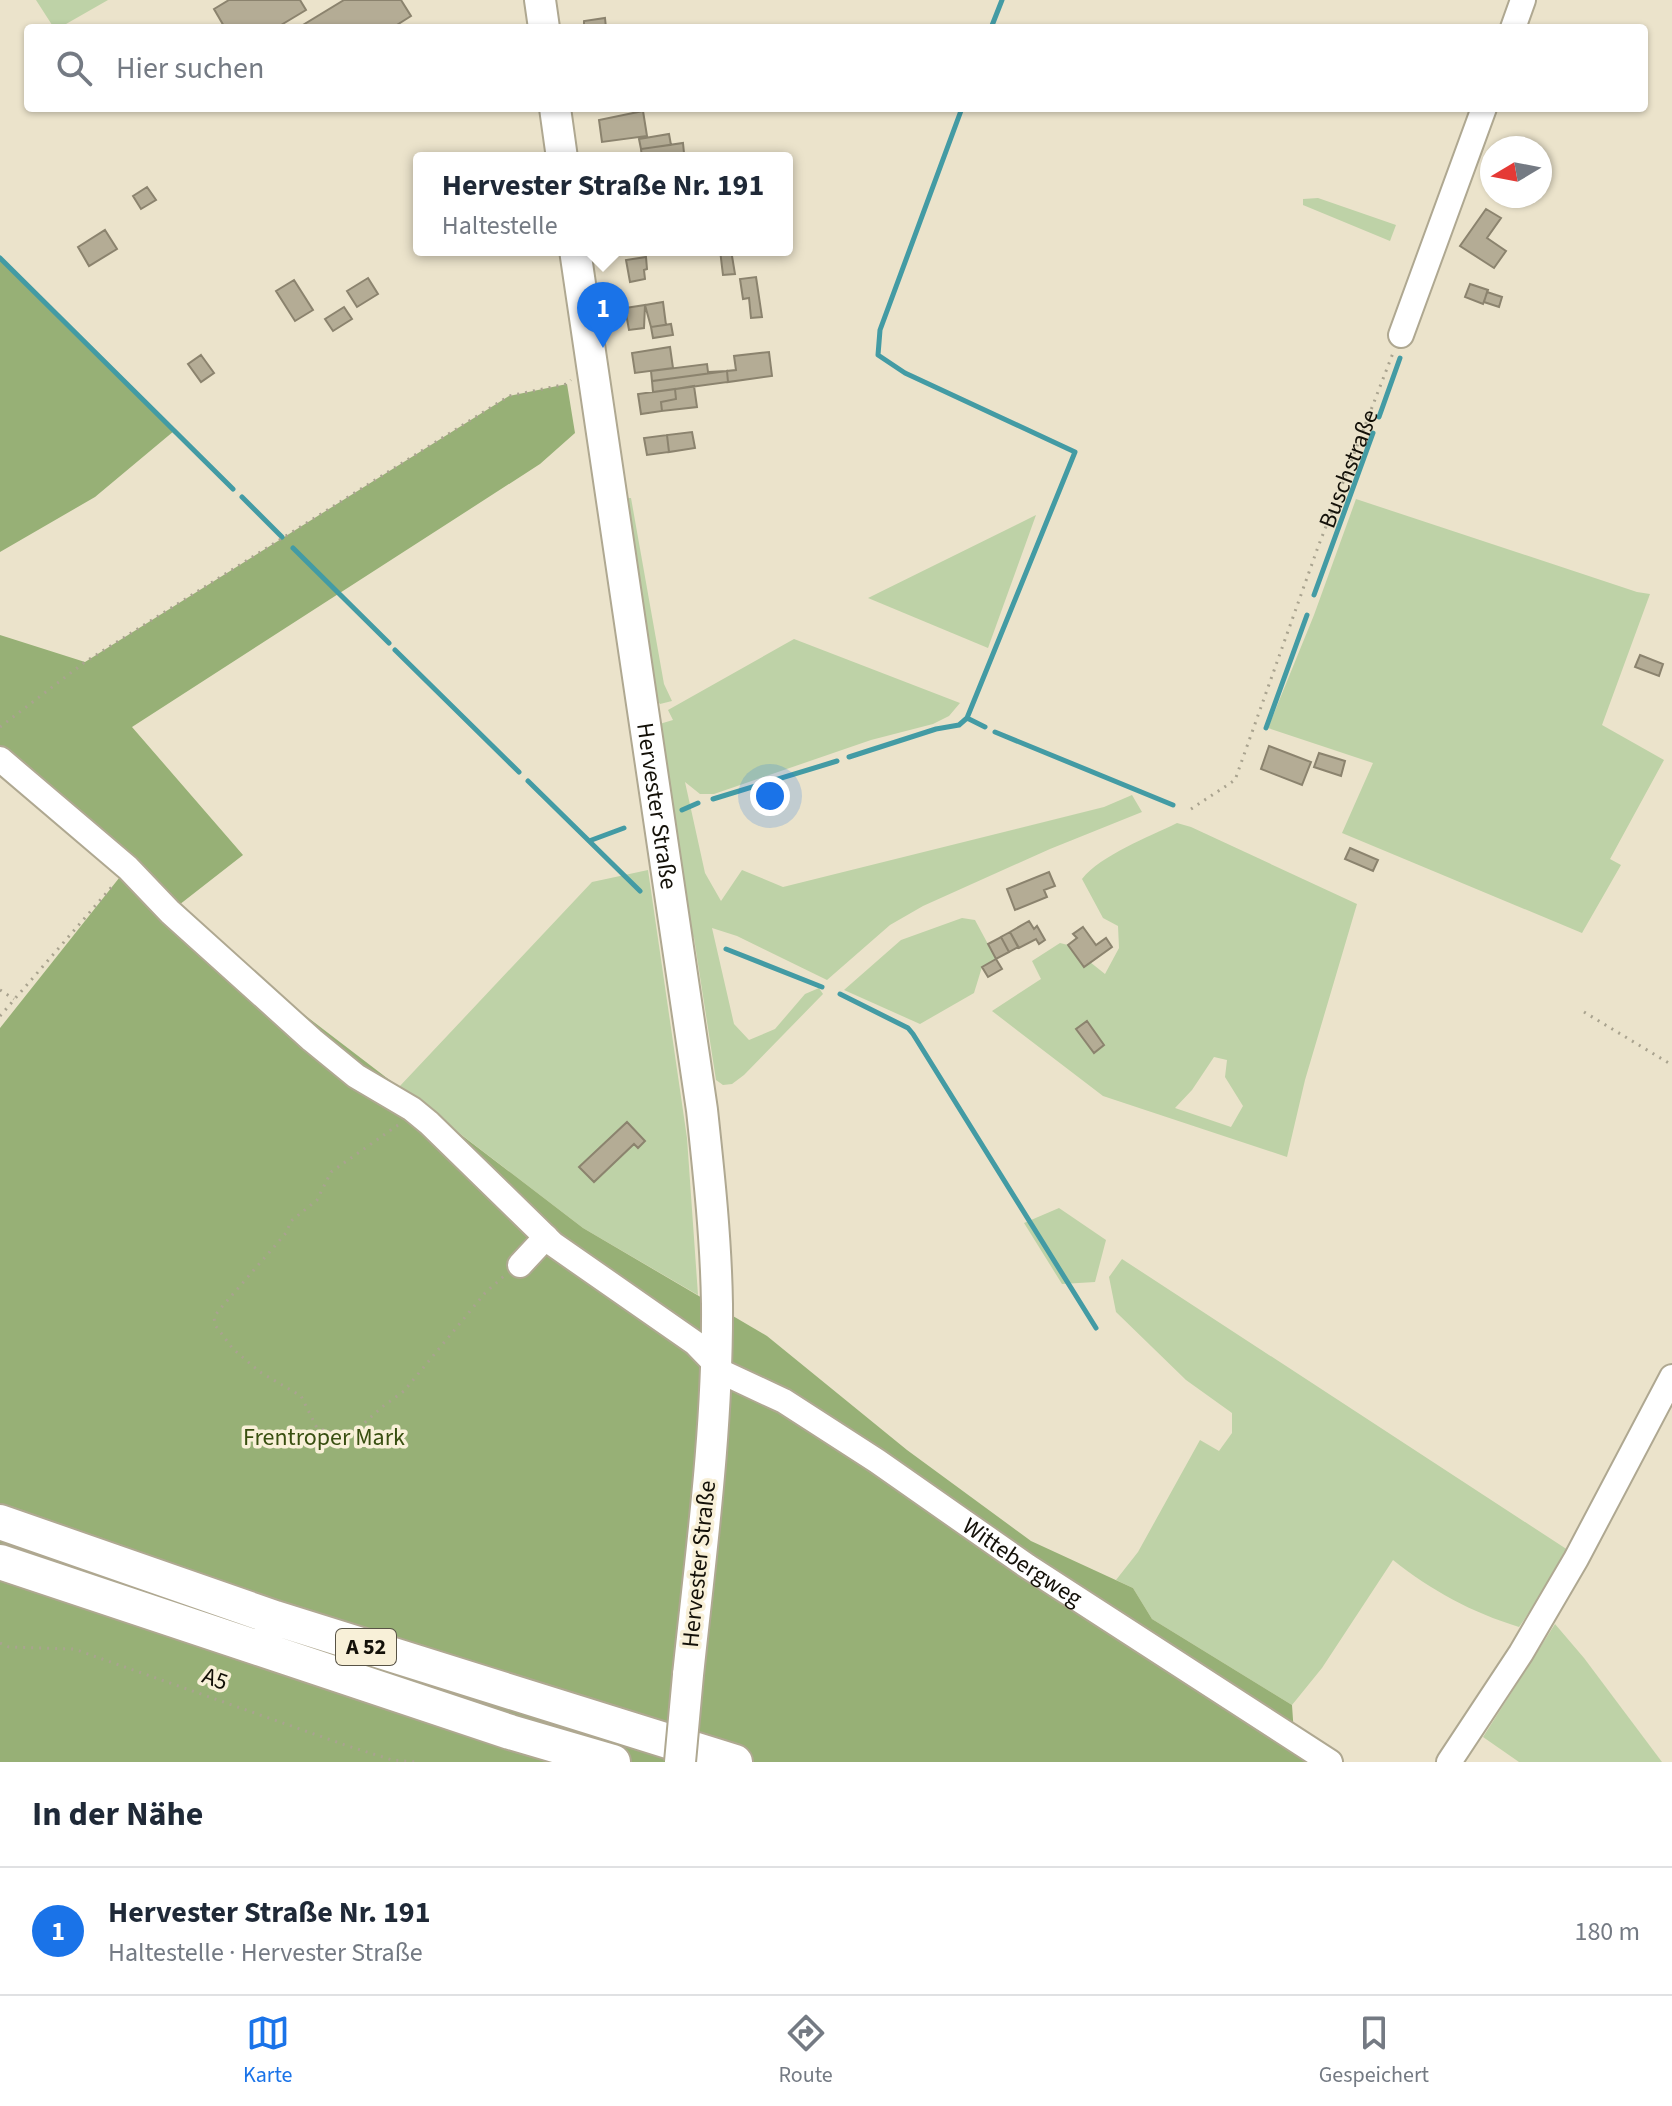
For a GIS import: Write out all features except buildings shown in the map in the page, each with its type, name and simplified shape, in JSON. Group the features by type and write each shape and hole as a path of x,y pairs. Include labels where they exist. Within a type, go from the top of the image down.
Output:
{"highway":[{"name":"A 52","path":"0,1522 275,1618 735,1762"},
{"name":"A 52","path":"0,1562 510,1732 613,1762"}],"main road":[{"path":"540,0 543,24"},
{"path":"556,112 561,152"},
{"name":"Hervester Straße","path":"576,256 702,1110 715,1238 715,1365 711,1436 680,1762"}],"street":[{"path":"1514,24 1523,0"},
{"path":"1401,335 1483,112"},
{"path":"0,759 128,868 170,912 312,1040 356,1076 412,1109 546,1237 695,1343 715,1365"},
{"path":"520,1265 546,1237"},
{"name":"Wittebergweg","path":"715,1365 724,1373 798,1410 1027,1566 1330,1762"},
{"path":"1449,1762 1521,1653 1576,1559 1672,1377"}],"path":[{"name":"Buschstraße","path":"1191,809 1235,780 1340,488 1401,335"},
{"path":"571,370 575,394"},
{"path":"0,727 85,662 509,396 567,384 572,379"},
{"path":"0,1016 128,868"},
{"path":"0,990 14,999"},
{"path":"1584,1012 1672,1065"},
{"path":"412,1109 398,1125 331,1172 317,1200 291,1221 286,1233 214,1317 215,1325 233,1349 260,1372 301,1396 317,1428 344,1436 404,1391 485,1293 520,1265"},
{"name":"A5","path":"0,1643 9,1647 74,1649 357,1749 392,1760 416,1762"}],"green space":[{"path":"36,0 108,0 66,24 51,24"},
{"path":"1318,198 1396,225 1390,241 1303,205 1303,199"},
{"path":"0,258 174,431 95,497 0,552"},
{"name":"Frentroper Mark","path":"567,384 575,433 540,464 132,727 243,855 170,912 583,1228 767,1336 907,1450 1031,1541 1133,1588 1152,1619 1292,1705 1295,1749 1313,1762 0,1762 0,1028 127,868 0,757 0,635 85,662 509,396"},
{"path":"625,498 631,498 664,684 672,701 660,704 652,692"},
{"path":"1356,499 1650,594 1602,725 1664,760 1610,859 1621,865 1582,933 1342,833 1373,763 1268,728 1314,615"},
{"path":"1036,515 988,648 868,598"},
{"path":"794,639 960,703 949,716 933,724 871,740 714,794 700,794 685,782 705,873 721,901 742,870 783,887 1104,807 1132,795 1142,812 923,906 890,925 827,980 737,936 712,928 734,1024 749,1040 775,1029 805,994 819,988 823,994 744,1075 732,1084 723,1085 716,1080 694,938 685,926 656,725 673,720 668,710"},
{"path":"1177,823 1357,904 1305,1080 1287,1157 1103,1096 992,1011 1041,979 1032,961 1060,943 1068,945 1084,967 1090,962 1105,974 1119,948 1118,926 1103,918 1082,879 1113,854","holes":["1214,1057 1227,1060 1225,1077 1243,1106 1231,1127 1175,1108 1192,1090"]},
{"path":"648,870 687,1138 698,1295 583,1228 399,1087 592,882"},
{"path":"962,918 975,920 996,959 982,967 974,993 920,1024 844,990 901,940"},
{"path":"1059,1208 1106,1240 1095,1282 1062,1284 1024,1223"},
{"path":"1122,1259 1571,1552 1519,1627 1453,1600 1393,1560 1322,1668 1292,1705 1152,1619 1133,1588 1116,1580 1138,1552 1200,1440 1219,1451 1232,1433 1232,1413 1186,1380 1116,1312 1109,1277"},
{"path":"1555,1624 1662,1762 1519,1762 1483,1737"}],"waterway":[{"path":"993,24 1002,0"},
{"path":"849,757 936,729 959,725 967,718 1075,452 905,373 878,355 880,330 961,112"},
{"path":"0,258 233,489"},
{"path":"1379,417 1400,358"},
{"path":"1314,595 1373,433"},
{"path":"242,497 282,537"},
{"path":"293,548 389,643"},
{"path":"1266,728 1307,615"},
{"path":"395,650 519,772"},
{"path":"967,718 985,727"},
{"path":"995,732 1173,805"},
{"path":"713,799 837,761"},
{"path":"528,781 640,891"},
{"path":"682,810 698,803"},
{"path":"589,841 624,828"},
{"path":"726,949 822,987"},
{"path":"840,994 908,1028 913,1034 1096,1328"}],"place":[{"name":"Hervester Straße Nr. 191","path":"603,348"}]}
